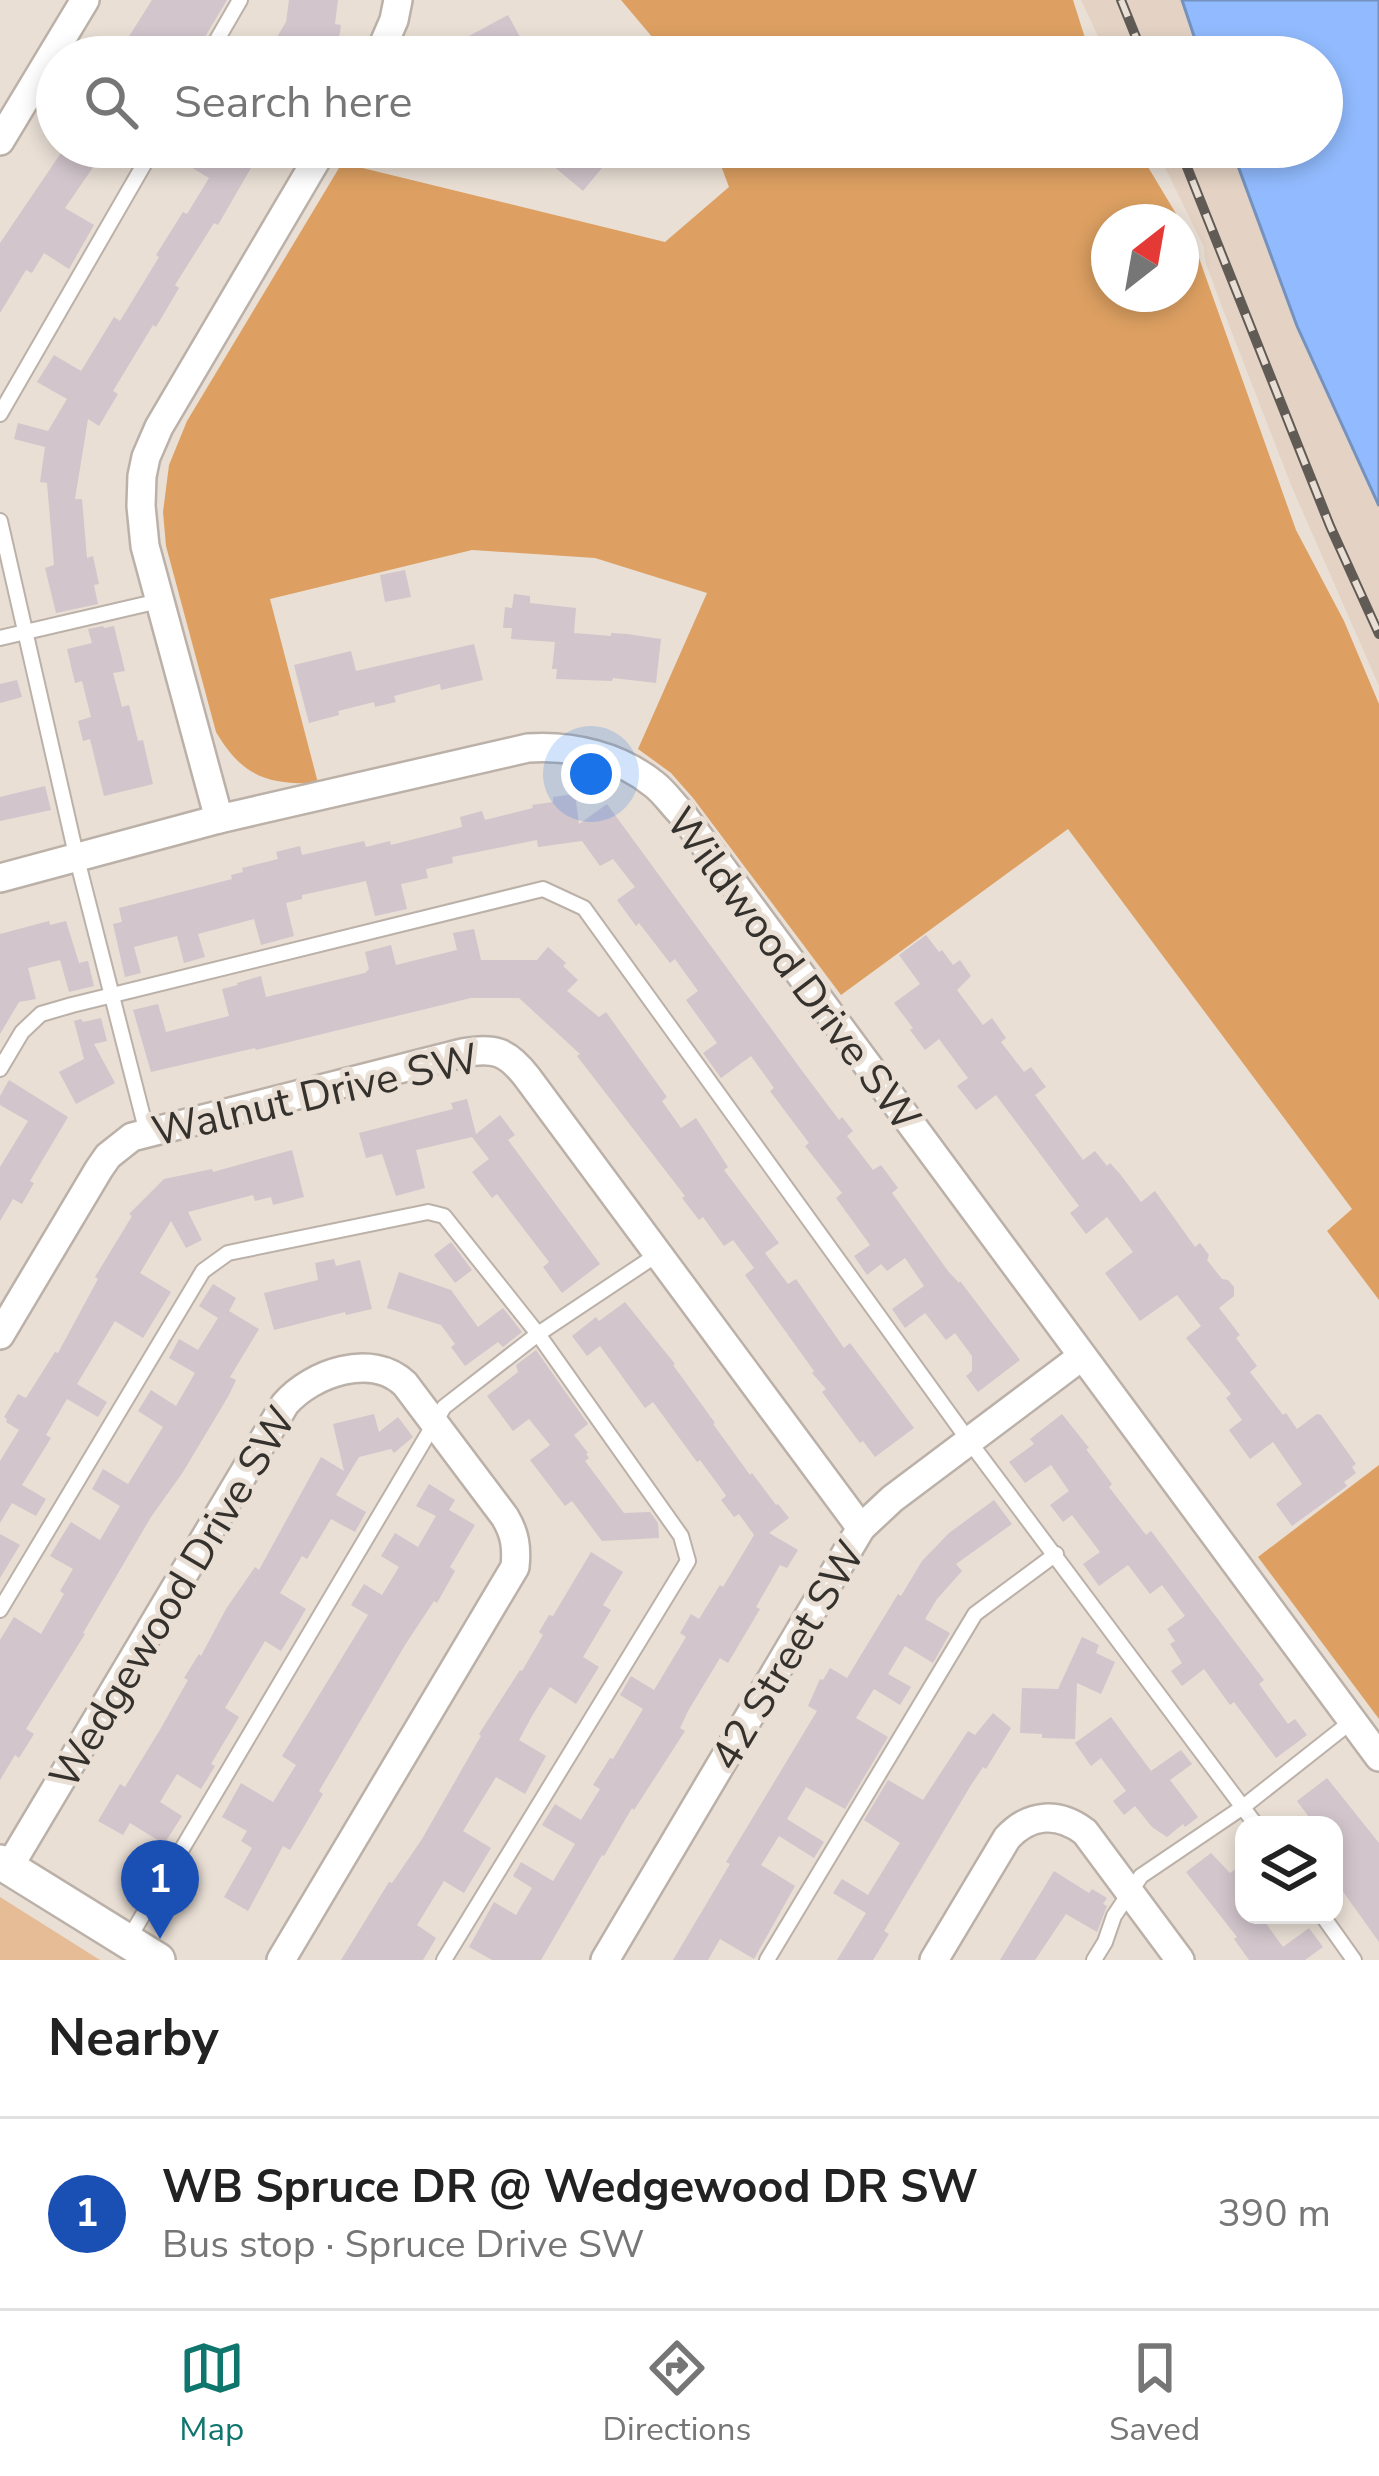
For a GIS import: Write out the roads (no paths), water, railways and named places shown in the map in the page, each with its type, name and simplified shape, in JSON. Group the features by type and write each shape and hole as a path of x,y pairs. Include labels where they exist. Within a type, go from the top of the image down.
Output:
{"street":[{"path":"64,36 86,0"},
{"path":"387,36 398,0"},
{"path":"0,141 36,82"},
{"path":"219,819 145,546 142,476 171,404 311,168"},
{"name":"Wildwood Drive SW","path":"0,878 219,819 528,748 553,746 606,758 655,784 682,814 1379,1757"},
{"name":"Walnut Drive SW","path":"0,1335 108,1156 132,1137 461,1053 500,1052 515,1062 861,1528"},
{"name":"42 Street SW","path":"605,1960 861,1528 892,1499 1082,1357"},
{"name":"Wedgewood Drive SW","path":"4,1865 294,1394 323,1377 371,1367 397,1375 513,1531 515,1567 280,1960"},
{"path":"934,1960 1007,1838 1034,1820 1055,1818 1076,1826 1092,1841 1180,1960"},
{"path":"4,1865 158,1960"}],"lane":[{"path":"219,36 240,0"},
{"path":"0,413 142,168"},
{"path":"0,520 77,859 147,1133"},
{"path":"0,638 159,601"},
{"path":"0,1069 22,1032 41,1014 543,889 584,908 969,1442 1250,1816"},
{"path":"0,1610 203,1271 228,1253 428,1212 444,1216 538,1334 682,1536 688,1561 444,1960"},
{"path":"127,1941 444,1407 538,1334 658,1254"},
{"path":"766,1960 975,1614 1056,1554"},
{"path":"1094,1960 1114,1916 1141,1876 1244,1808 1352,1721"},
{"path":"1328,1924 1354,1960"}],"water":[{"path":"1182,0 1379,0 1379,506 1297,326 1239,168 1343,168 1343,36 1194,36"}],"railway":[{"path":"1121,0 1136,36"},
{"path":"1187,168 1330,526 1379,634"}],"place":[{"name":"WB Spruce DR @ Wedgewood DR SW","path":"160,1939"}]}
